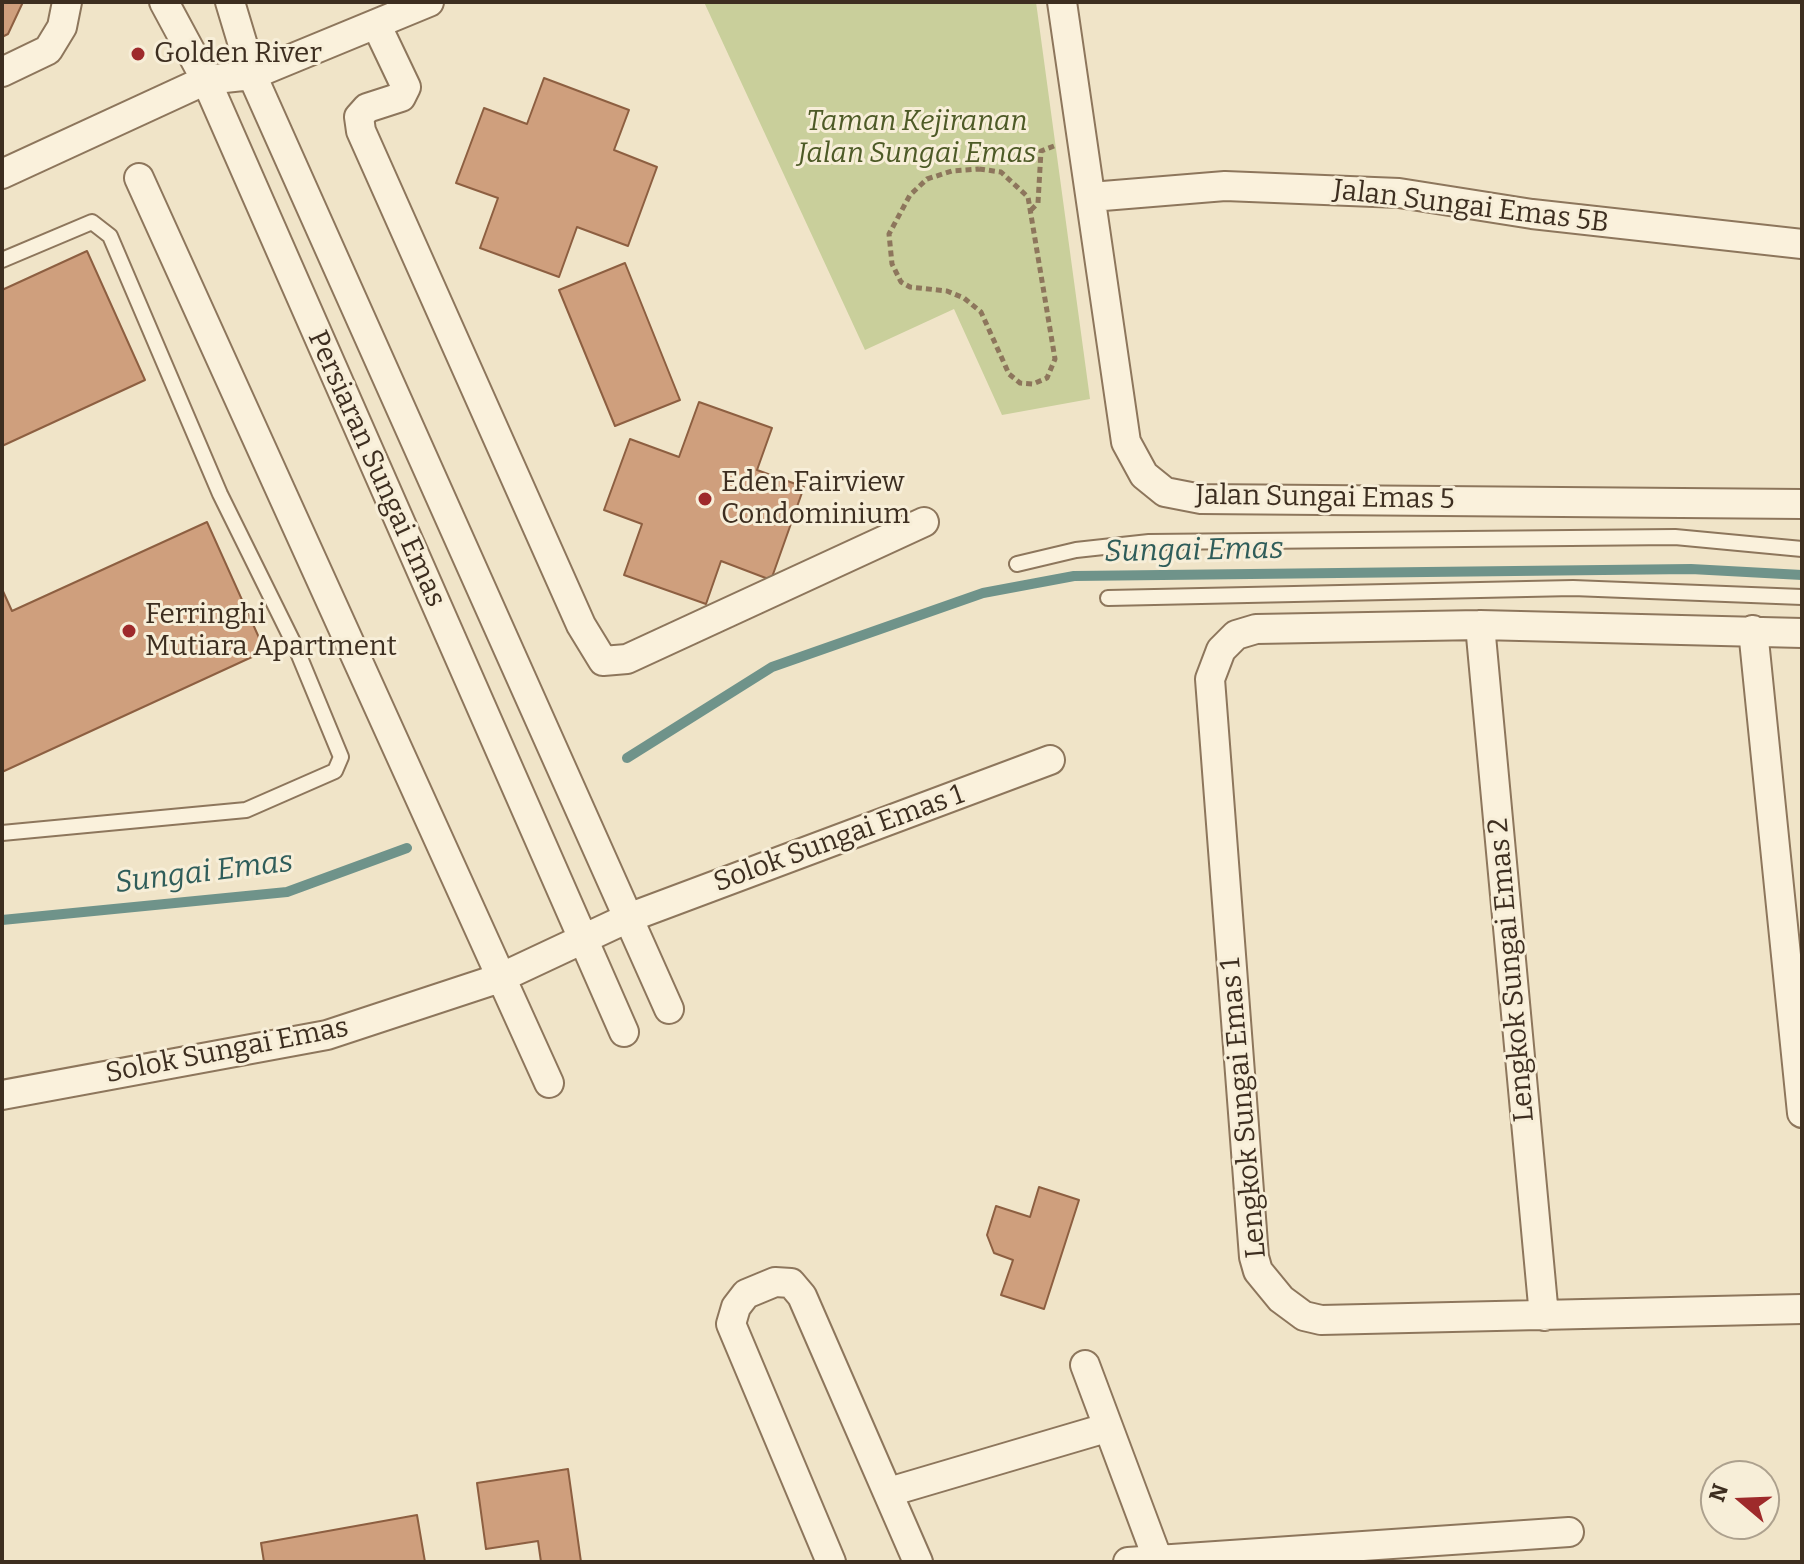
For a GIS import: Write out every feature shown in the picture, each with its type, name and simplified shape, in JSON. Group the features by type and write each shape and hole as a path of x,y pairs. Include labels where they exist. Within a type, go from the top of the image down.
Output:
{"street":[{"path":"2,72 48,50 62,27 67,2"},
{"name":"Persiaran Sungai Emas","path":"164,2 206,80 624,1032"},
{"name":"Persiaran Sungai Emas","path":"230,2 252,75 669,1009"},
{"path":"2,174 206,80 252,75 429,2"},
{"name":"Jalan Sungai Emas 5","path":"1062,2 1126,442 1144,475 1165,492 1201,499 1802,504"},
{"path":"376,24 406,87 401,97 367,108 359,117 361,131 581,625 603,661 627,659 924,522"},
{"path":"139,178 549,1083"},
{"name":"Jalan Sungai Emas 5B","path":"1091,197 1225,186 1399,193 1532,214 1802,244"},
{"path":"1480,625 1802,633"},
{"name":"Lengkok Sungai Emas 2","path":"1480,625 1544,1316"},
{"name":"Lengkok Sungai Emas 1","path":"1480,625 1256,629 1236,635 1221,650 1214,666 1210,679 1254,1257 1258,1271 1281,1299 1304,1316 1321,1320 1802,1309"},
{"path":"1753,630 1802,1113"},
{"name":"Solok Sungai Emas 1","path":"582,939 628,918 1050,760"},
{"name":"Solok Sungai Emas","path":"2,1095 327,1035 500,978 582,939"},
{"path":"831,1562 731,1324 736,1307 746,1294 775,1282 791,1283 802,1296 918,1562"},
{"path":"1085,1365 1106,1428 1158,1560"},
{"path":"889,1492 1106,1428"},
{"path":"1128,1562 1569,1532"}],"lane":[{"path":"2,260 92,222 110,236 220,494 296,648 341,757 335,771 246,810 2,833"},
{"path":"1017,564 1076,550 1149,542 1675,537 1802,549"},
{"path":"1108,598 1573,588 1802,597"}],"path":[{"path":"1031,210 1038,203 1039,156 1046,147"},
{"path":"952,171 1001,172 1028,197 1031,210 1055,359 1047,378 1033,384 1020,383 1009,374 981,312 964,298 947,291 910,287 901,282 892,264 889,234 910,195 927,179 952,171"}],"green space":[{"name":"Taman Kejiranan Jalan Sungai Emas","path":"704,2 1036,2 1090,399 1002,415 954,309 865,350"}],"building":[{"path":"2,2 23,2 8,34 2,37"},
{"path":"544,78 629,110 614,150 657,167 628,246 577,227 559,277 480,248 498,198 456,183 484,108 527,124"},
{"path":"87,251 145,380 2,446 2,290"},
{"path":"625,263 680,400 615,426 559,290"},
{"name":"Eden Fairview Condominium","path":"699,402 772,428 757,470 804,487 771,580 721,561 706,604 624,575 642,524 604,510 630,439 679,457"},
{"name":"Ferringhi Mutiara Apartment","path":"207,522 265,651 2,772 2,589 12,611"},
{"path":"1039,1187 1079,1200 1044,1309 1001,1295 1013,1260 994,1253 987,1235 996,1206 1030,1217"},
{"path":"568,1469 581,1562 541,1562 538,1541 486,1549 477,1483"},
{"path":"417,1515 425,1562 264,1562 261,1543"}],"waterway":[{"name":"Sungai Emas","path":"627,758 772,667 983,593 1074,576 1691,569 1802,575"},
{"name":"Sungai Emas","path":"2,920 287,892 407,848"}],"place":[{"name":"Golden River","path":"138,54"},
{"name":"Eden Fairview Condominium","path":"705,499"},
{"name":"Ferringhi Mutiara Apartment","path":"129,631"}]}
